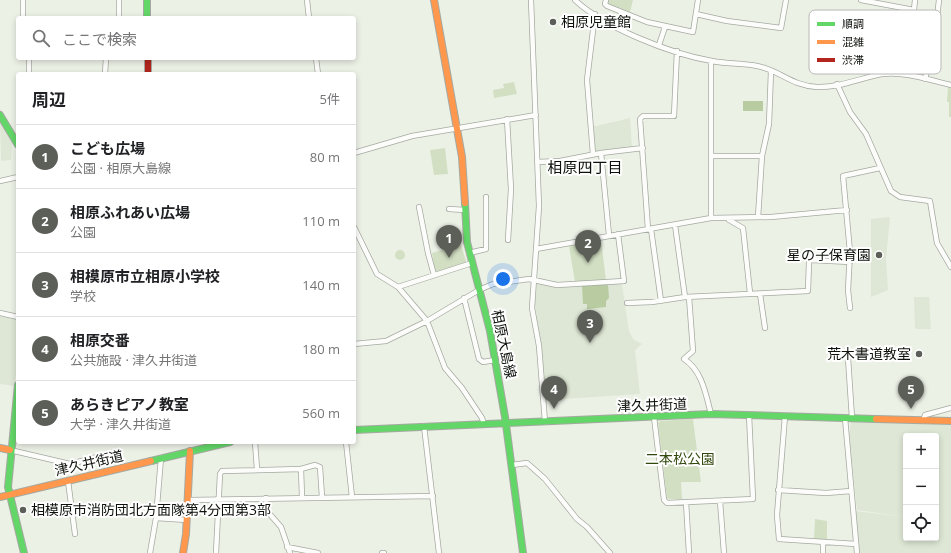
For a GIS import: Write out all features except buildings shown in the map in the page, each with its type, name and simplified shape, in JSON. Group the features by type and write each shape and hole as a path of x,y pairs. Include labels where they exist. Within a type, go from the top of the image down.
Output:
{"main road":[{"path":"147,0 147,16"},
{"name":"相原大島線","path":"434,0 464,175 465,210 469,253 490,331 506,423 524,553"},
{"path":"148,60 148,72"},
{"path":"0,115 16,142"},
{"name":"津久井街道","path":"356,430 711,414 951,421"},
{"path":"16,422 10,450 8,478 9,495 24,553"},
{"name":"津久井街道","path":"0,497 214,444"},
{"path":"0,448 10,450"},
{"path":"183,553 189,500 190,451"}],"street":[{"path":"23,16 24,0"},
{"path":"119,0 119,16"},
{"path":"307,0 309,16"},
{"path":"531,0 540,206 532,308 539,346 545,422"},
{"path":"575,0 632,36 711,61 757,66 796,83 807,86 822,87 889,74 903,74 951,85"},
{"path":"606,0 605,4 607,6 647,22 693,32 698,0"},
{"path":"696,14 727,21 781,28 786,0"},
{"path":"861,0 914,10 915,0"},
{"path":"938,10 939,0"},
{"path":"593,154 587,80 595,14"},
{"path":"659,45 665,27"},
{"path":"661,301 650,229 643,148 642,117 672,117 674,115 677,51"},
{"path":"29,60 29,72"},
{"path":"105,72 106,60"},
{"path":"316,60 318,72"},
{"path":"711,61 711,218"},
{"path":"758,217 762,156 769,124 771,71"},
{"path":"925,79 926,74"},
{"path":"837,84 850,112 866,134 874,150 888,187 898,196 930,201 937,242 950,265"},
{"path":"356,152 412,136 536,114"},
{"path":"507,119 511,188 508,240"},
{"path":"538,162 560,161 593,154 643,148"},
{"path":"601,153 609,235"},
{"path":"711,156 762,156"},
{"path":"850,308 848,290 850,262 847,210 843,176 880,168"},
{"path":"0,181 16,177"},
{"path":"469,253 486,249 486,197"},
{"path":"419,207 434,275"},
{"path":"449,209 465,210"},
{"path":"536,249 711,218 758,217 847,210"},
{"path":"722,218 734,221 743,228 750,293"},
{"path":"675,225 687,297 693,351 684,359 691,364 704,385 711,414"},
{"path":"356,232 377,274 398,287 427,321 445,368 462,388 482,418 484,424"},
{"path":"356,344 386,340 427,321 464,298 492,284 524,280 533,280 557,285 624,281 618,234"},
{"path":"627,303 661,301 687,297 808,291 809,262 811,260 850,262"},
{"path":"398,287 472,263"},
{"path":"760,294 765,328"},
{"path":"464,298 480,361 495,360"},
{"path":"0,313 16,317"},
{"path":"848,358 852,418"},
{"path":"923,420 925,415 951,408"},
{"path":"654,417 664,500 667,503 750,501 754,497 748,415"},
{"path":"785,416 778,490 777,515 779,539 856,544"},
{"path":"845,418 857,553"},
{"path":"424,426 439,553"},
{"path":"255,444 257,469"},
{"path":"346,444 352,497"},
{"path":"10,450 70,464 105,455"},
{"path":"150,553 156,518 161,458"},
{"path":"512,465 526,464 541,474 579,522 586,527 610,553"},
{"path":"216,553 220,474 222,471 300,468 315,465 320,468 322,497"},
{"path":"300,468 302,497"},
{"path":"68,481 75,534"},
{"path":"778,490 826,493 851,492"},
{"path":"189,500 433,496"},
{"path":"266,498 267,510 281,527 290,553"},
{"path":"720,501 724,553"},
{"path":"686,502 689,553"},
{"path":"156,518 187,520"},
{"path":"823,542 823,553"},
{"path":"288,547 318,553"}],"shaded area":[{"path":"743,101 763,101 763,111 743,111"},
{"path":"630,118 632,148 595,152 592,127"},
{"path":"0,120 12,143 11,160 1,161"},
{"name":"星の子保育園","path":"890,217 886,259 888,290 871,297 871,219"},
{"path":"537,283 559,287 620,283 622,285 629,331 633,339 642,344 635,350 640,394 547,400 535,304"},
{"path":"608,284 609,298 606,301 606,307 587,309 587,304 583,304 582,286"},
{"path":"914,297 929,297 931,329 915,328"},
{"path":"0,316 16,320 16,374 14,386 0,384"},
{"path":"851,422 951,425 951,523 939,521 939,433 903,433 903,517 857,510 849,434"},
{"path":"855,511 903,517 903,541 939,541 939,521 951,523 951,553 859,553"}],"green space":[{"path":"607,0 633,0 630,12 607,3"},
{"path":"514,82 517,94 494,98 493,90 504,88 503,84"},
{"path":"948,87 951,88 951,117 949,117 949,102 947,102"},
{"path":"445,148 448,174 434,175 430,150"},
{"path":"601,240 606,280 575,282 569,246"},
{"path":"461,245 466,261 465,264 438,272 435,270 432,253"},
{"path":"398,250 402,250 405,255 402,260 398,260 395,257 395,253"},
{"name":"二本松公園","path":"693,419 701,482 681,482 682,499 669,499 667,498 658,423 660,421"},
{"path":"815,519 827,521 827,540 814,539"}],"traffic: fast":[{"path":"147,0 147,16"},
{"path":"0,115 16,142"},
{"path":"465,203 467,242 490,331 505,417 523,553"},
{"path":"16,405 8,487 24,553"},
{"path":"356,430 711,414 876,419"},
{"path":"151,461 222,444"}],"traffic: slow":[{"path":"434,0 462,157 465,203"},
{"path":"876,419 951,421"},
{"path":"0,448 10,450"},
{"path":"183,553 186,534 190,451"},
{"path":"0,497 151,461"}],"traffic: jam":[{"path":"148,60 148,72"}],"place":[{"name":"相原児童館","path":"553,22"},
{"name":"星の子保育園","path":"879,255"},
{"name":"こども広場","path":"449,258"},
{"name":"相原ふれあい広場","path":"588,263"},
{"name":"相模原市立相原小学校","path":"590,343"},
{"name":"荒木書道教室","path":"919,354"},
{"name":"相原交番","path":"554,409"},
{"name":"あらきピアノ教室","path":"911,409"},
{"name":"相模原市消防団北方面隊第4分団第3部","path":"23,510"}],"district":[{"name":"相原四丁目","path":"585,168"}]}
